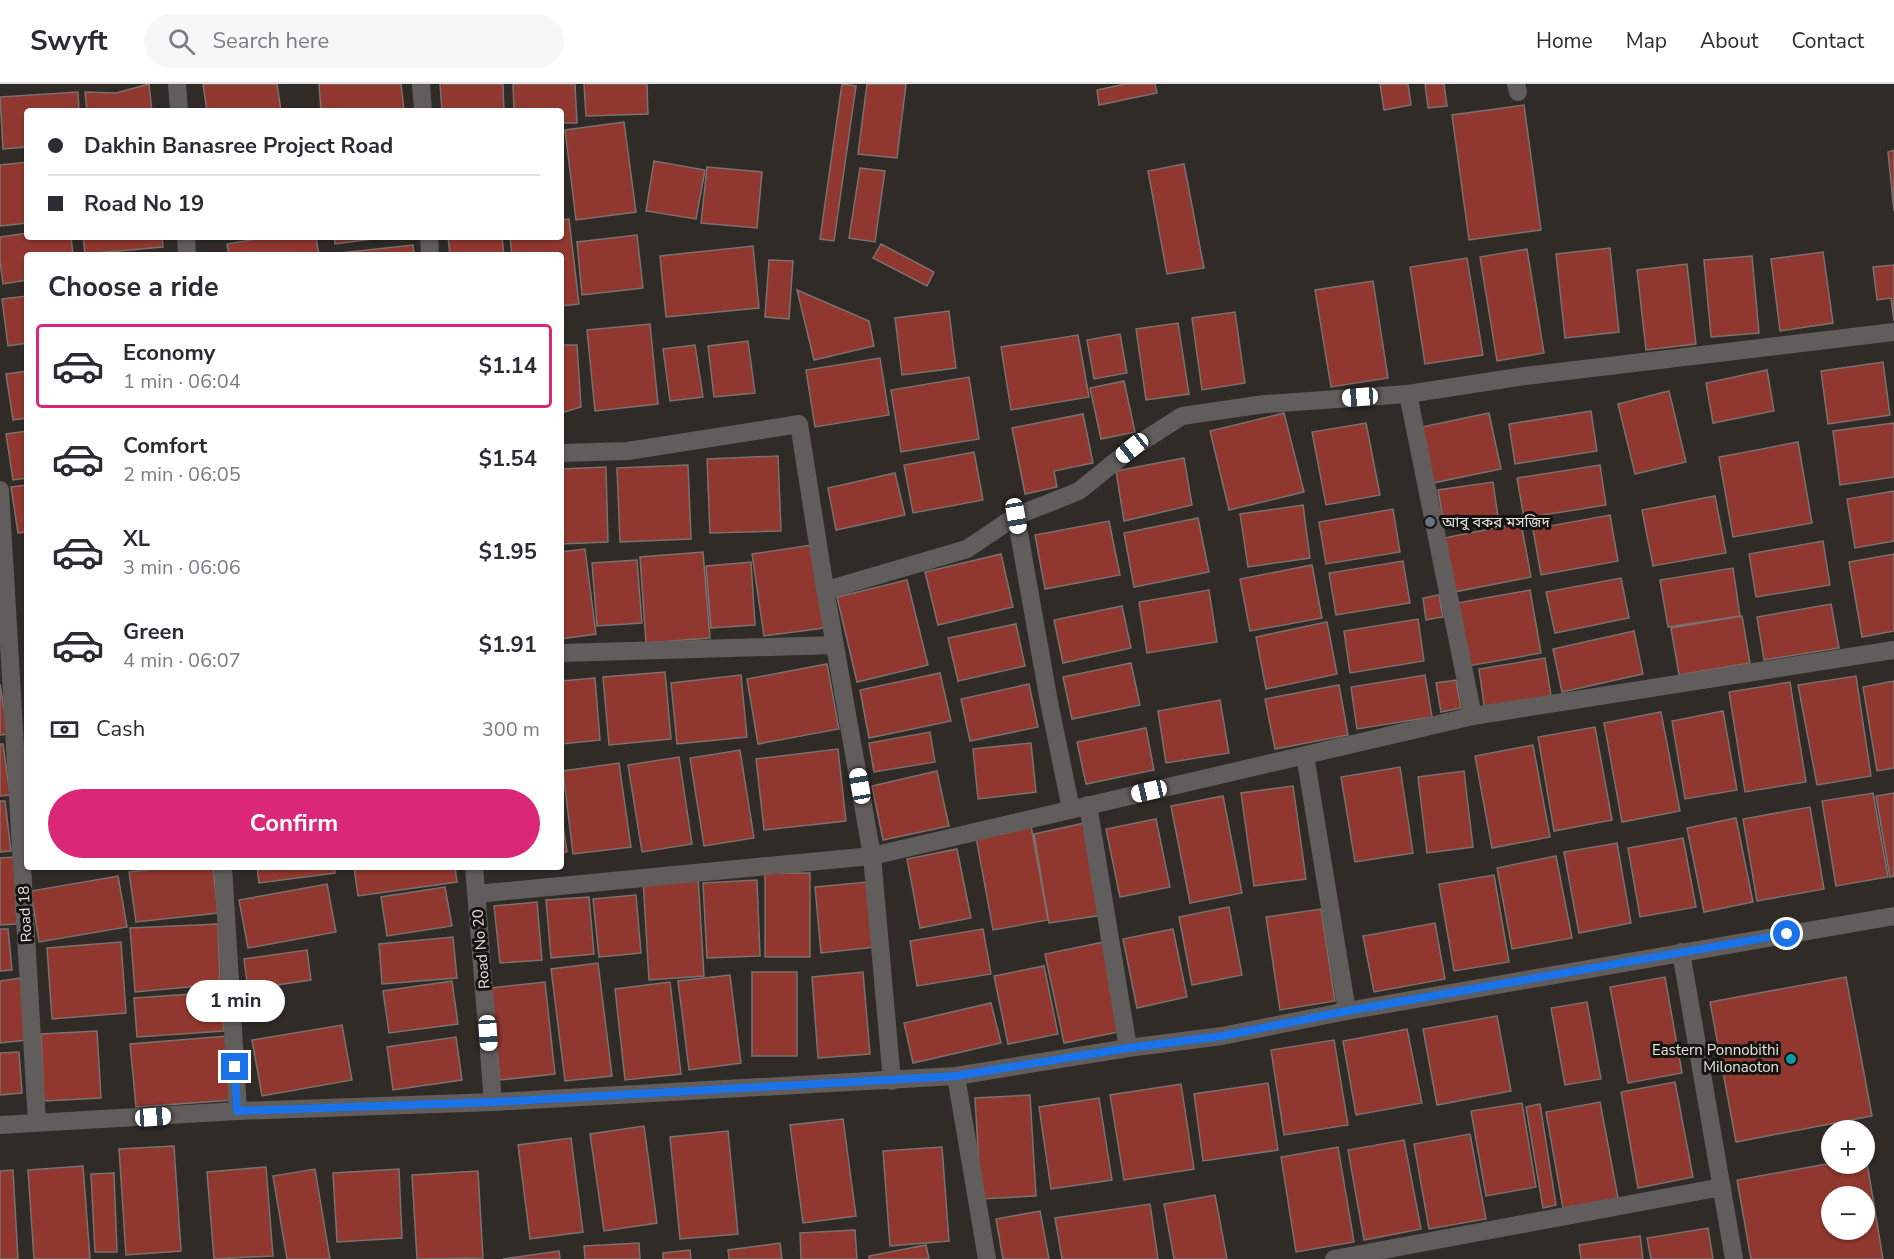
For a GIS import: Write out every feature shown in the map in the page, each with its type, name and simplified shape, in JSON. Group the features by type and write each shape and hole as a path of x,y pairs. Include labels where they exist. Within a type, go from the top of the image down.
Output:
{"street":[{"path":"177,84 179,108"},
{"path":"421,84 423,108"},
{"path":"825,589 967,549 1016,516 1079,491 1132,448 1182,416 1265,404 1408,394 1525,376 1894,332"},
{"path":"1408,394 1473,716"},
{"path":"564,453 628,451 799,424 825,589 872,856 892,1081"},
{"name":"Road 18","path":"0,490 37,1123"},
{"path":"1016,516 1049,702 1079,807 1128,1048"},
{"path":"564,653 835,645"},
{"path":"476,894 872,856 1473,716 1894,650"},
{"path":"1305,755 1347,1011"},
{"path":"223,870 237,1111"},
{"name":"Road No 20","path":"474,870 493,1102"},
{"path":"0,1125 237,1111 493,1102 956,1076 1128,1048 1222,1036 1347,1011 1894,916"},
{"path":"1681,952 1734,1259"},
{"path":"956,1076 987,1259"},
{"path":"1334,1259 1722,1187"}],"building":[{"path":"149,84 152,108 87,108 85,92 116,93"},
{"path":"203,84 277,84 281,108 207,108"},
{"path":"319,84 401,84 404,108 321,108"},
{"path":"440,84 503,84 504,108 442,108"},
{"path":"513,84 575,84 577,123 564,123 564,108 514,108"},
{"path":"584,84 647,84 648,114 586,116"},
{"path":"842,84 856,86 834,241 820,239"},
{"path":"867,84 906,84 897,158 858,154"},
{"path":"1125,84 1155,84 1157,93 1099,105 1097,90"},
{"path":"1380,84 1408,84 1411,105 1384,110"},
{"path":"1425,84 1444,84 1447,106 1428,108"},
{"path":"78,92 79,108 24,108 24,147 3,149 0,97"},
{"path":"1524,105 1541,230 1469,240 1452,115"},
{"path":"624,122 636,212 576,220 565,130"},
{"path":"1894,150 1894,211 1888,152"},
{"path":"654,161 705,170 696,219 646,211"},
{"path":"24,162 24,223 0,226 0,165"},
{"path":"1184,164 1204,268 1167,274 1148,171"},
{"path":"707,167 762,172 757,228 701,223"},
{"path":"860,168 885,171 875,242 849,238"},
{"path":"569,219 579,304 564,306 564,252 512,252 510,240 564,240 564,220"},
{"path":"24,233 24,240 71,240 73,252 24,252 24,280 3,284 0,237"},
{"path":"637,235 643,288 582,295 577,242"},
{"path":"83,240 162,240 163,247 85,252"},
{"path":"250,240 316,240 318,252 228,252 227,244"},
{"path":"334,240 365,240 335,244"},
{"path":"448,240 502,240 504,252 450,252"},
{"path":"881,244 934,272 927,286 873,258"},
{"path":"413,245 414,252 349,252"},
{"path":"753,246 759,308 666,317 660,256"},
{"path":"1610,248 1619,332 1565,338 1556,254"},
{"path":"1527,249 1544,353 1497,361 1480,257"},
{"path":"1823,252 1833,323 1780,331 1771,259"},
{"path":"1752,256 1759,333 1711,337 1704,260"},
{"path":"1467,258 1483,355 1425,364 1410,267"},
{"path":"769,260 793,261 789,319 765,317"},
{"path":"1687,264 1696,344 1646,350 1637,270"},
{"path":"1894,265 1894,321 1891,298 1877,300 1873,267"},
{"path":"1373,281 1388,378 1331,387 1315,290"},
{"path":"797,290 869,321 874,346 814,360"},
{"path":"24,296 24,343 8,346 2,299"},
{"path":"949,311 956,368 902,375 895,318"},
{"path":"1235,312 1245,383 1202,390 1192,318"},
{"path":"1178,323 1189,394 1146,400 1136,329"},
{"path":"650,324 658,404 595,411 587,330"},
{"path":"1120,334 1127,373 1094,379 1087,340"},
{"path":"1078,335 1089,397 1011,410 1001,347"},
{"path":"748,341 755,393 714,397 708,346"},
{"path":"564,345 577,345 581,407 564,412"},
{"path":"695,345 703,397 670,401 663,349"},
{"path":"880,358 889,415 815,427 806,370"},
{"path":"1883,362 1890,415 1828,424 1821,371"},
{"path":"1767,370 1774,411 1713,423 1706,383"},
{"path":"24,371 24,418 13,420 6,374"},
{"path":"969,377 979,439 901,452 891,390"},
{"path":"1124,381 1135,432 1101,439 1090,388"},
{"path":"1669,391 1686,462 1635,474 1618,404"},
{"path":"1591,411 1597,451 1515,464 1509,424"},
{"path":"1284,413 1304,492 1229,510 1210,431"},
{"path":"1489,413 1501,469 1428,484 1417,428"},
{"path":"1083,414 1093,463 1054,471 1057,487 1025,494 1012,428"},
{"path":"1366,423 1380,495 1326,505 1312,432"},
{"path":"1894,423 1894,477 1840,485 1833,431"},
{"path":"24,431 24,478 13,480 6,434"},
{"path":"1798,442 1812,523 1733,537 1719,457"},
{"path":"974,452 983,500 913,513 904,465"},
{"path":"778,456 781,531 710,533 707,459"},
{"path":"1184,458 1192,505 1124,521 1116,471"},
{"path":"688,465 691,539 620,542 617,468"},
{"path":"1600,465 1606,505 1524,518 1517,478"},
{"path":"606,467 608,542 564,544 564,469"},
{"path":"895,473 905,515 836,530 828,488"},
{"path":"1493,482 1498,517 1444,525 1438,490"},
{"path":"24,485 24,532 18,533 11,487"},
{"path":"1894,491 1894,541 1855,548 1847,499"},
{"path":"1715,496 1726,553 1653,566 1642,510"},
{"path":"1303,505 1310,558 1248,567 1240,514"},
{"path":"1393,509 1400,552 1326,564 1319,522"},
{"path":"1610,515 1618,561 1541,575 1533,529"},
{"path":"1198,518 1209,572 1134,587 1124,533"},
{"path":"1109,521 1120,575 1045,589 1035,535"},
{"path":"1521,523 1531,577 1454,592 1444,538"},
{"path":"1823,541 1830,585 1756,597 1749,554"},
{"path":"812,545 824,628 764,636 752,554"},
{"path":"585,549 596,634 564,639 564,552"},
{"path":"703,552 710,638 646,643 640,557"},
{"path":"1001,554 1013,607 938,625 925,572"},
{"path":"1894,554 1894,631 1862,637 1849,562"},
{"path":"637,560 642,623 597,626 592,563"},
{"path":"1403,561 1410,603 1336,615 1329,573"},
{"path":"751,562 755,625 711,628 706,566"},
{"path":"1312,565 1322,618 1250,631 1240,579"},
{"path":"1733,568 1740,616 1668,627 1660,580"},
{"path":"1621,578 1629,618 1555,633 1546,592"},
{"path":"907,580 928,665 857,682 837,597"},
{"path":"1209,590 1217,642 1147,653 1139,602"},
{"path":"1530,590 1541,653 1468,666 1457,603"},
{"path":"1439,595 1443,617 1426,620 1423,598"},
{"path":"1831,604 1839,648 1764,660 1757,617"},
{"path":"1122,606 1131,648 1063,663 1054,620"},
{"path":"1742,616 1750,663 1679,675 1671,628"},
{"path":"1418,619 1424,661 1350,673 1344,631"},
{"path":"1327,622 1337,674 1266,689 1256,637"},
{"path":"1016,624 1025,666 958,681 948,638"},
{"path":"1634,631 1643,674 1562,692 1553,649"},
{"path":"1545,658 1552,702 1485,712 1479,669"},
{"path":"1131,663 1140,705 1072,719 1063,677"},
{"path":"827,664 839,729 758,744 747,679"},
{"path":"665,672 671,739 609,745 603,677"},
{"path":"940,673 951,721 869,738 860,690"},
{"path":"741,675 747,737 677,744 671,683"},
{"path":"1425,675 1432,717 1357,729 1351,687"},
{"path":"1856,676 1871,776 1817,785 1798,685"},
{"path":"595,678 600,740 564,744 564,681"},
{"path":"1456,680 1461,708 1441,712 1436,683"},
{"path":"1894,681 1894,768 1877,771 1863,687"},
{"path":"1790,682 1806,782 1745,792 1729,692"},
{"path":"0,684 8,734 0,735"},
{"path":"1029,684 1038,727 970,741 961,699"},
{"path":"1339,685 1348,735 1275,749 1265,699"},
{"path":"1220,700 1229,753 1166,763 1158,711"},
{"path":"1723,711 1737,790 1685,799 1672,721"},
{"path":"1661,712 1680,811 1622,822 1604,723"},
{"path":"1595,727 1612,820 1554,831 1538,737"},
{"path":"1146,728 1154,770 1086,784 1077,742"},
{"path":"930,732 935,762 874,772 869,743"},
{"path":"1031,743 1036,792 978,799 973,749"},
{"path":"0,744 3,744 10,795 0,796"},
{"path":"1533,745 1550,837 1492,848 1475,756"},
{"path":"838,749 846,821 764,830 756,759"},
{"path":"740,750 754,838 704,846 690,758"},
{"path":"679,757 692,844 642,852 628,765"},
{"path":"619,763 631,847 573,854 564,771"},
{"path":"1400,767 1413,853 1355,862 1341,777"},
{"path":"937,771 949,826 883,840 872,786"},
{"path":"1464,771 1473,847 1427,853 1418,777"},
{"path":"1293,786 1306,879 1254,886 1241,793"},
{"path":"1873,793 1888,877 1836,886 1822,801"},
{"path":"1894,793 1894,876 1890,877 1876,796"},
{"path":"1223,796 1242,893 1190,903 1171,806"},
{"path":"0,801 5,801 11,851 0,852"},
{"path":"1810,807 1824,889 1757,901 1743,819"},
{"path":"1736,818 1753,902 1704,912 1687,828"},
{"path":"1156,819 1170,887 1120,897 1106,829"},
{"path":"1089,822 1103,915 1049,923 1034,834"},
{"path":"1031,826 1048,920 993,930 976,837"},
{"path":"564,832 567,852 564,852"},
{"path":"1683,838 1696,907 1640,917 1628,848"},
{"path":"1617,843 1631,923 1579,933 1564,852"},
{"path":"957,849 971,918 920,928 907,859"},
{"path":"1556,856 1572,938 1512,949 1497,868"},
{"path":"14,857 17,924 0,925 0,858"},
{"path":"213,870 218,913 136,922 129,872"},
{"path":"257,870 334,870 335,873 259,883"},
{"path":"354,870 455,870 457,882 358,896"},
{"path":"765,873 810,873 810,957 765,957"},
{"path":"1494,875 1509,962 1454,971 1439,884"},
{"path":"118,876 127,927 39,942 31,891"},
{"path":"698,876 704,976 649,980 643,879"},
{"path":"757,880 760,956 707,958 703,883"},
{"path":"868,882 875,947 821,953 815,887"},
{"path":"327,884 336,932 248,948 239,900"},
{"path":"445,887 452,926 387,936 381,897"},
{"path":"636,895 641,953 599,957 593,899"},
{"path":"589,897 594,954 551,958 546,900"},
{"path":"537,902 542,960 500,963 494,906"},
{"path":"1229,907 1242,975 1192,985 1179,917"},
{"path":"1321,909 1335,1001 1280,1010 1266,917"},
{"path":"1435,923 1445,979 1374,992 1363,936"},
{"path":"218,924 220,984 135,992 130,928"},
{"path":"0,929 8,929 12,970 0,971"},
{"path":"983,929 991,974 917,986 910,941"},
{"path":"1173,929 1187,997 1137,1008 1123,939"},
{"path":"453,937 457,978 382,984 379,944"},
{"path":"121,942 126,1013 52,1019 47,948"},
{"path":"1104,942 1123,1031 1064,1043 1045,954"},
{"path":"307,950 311,980 248,989 244,959"},
{"path":"598,963 612,1076 565,1081 551,969"},
{"path":"1044,966 1058,1034 1008,1044 994,976"},
{"path":"752,972 797,972 797,1056 752,1056"},
{"path":"863,972 870,1054 818,1058 812,977"},
{"path":"730,975 741,1063 689,1070 678,981"},
{"path":"1665,977 1682,1073 1628,1083 1610,987"},
{"name":"Eastern Ponnobithi Milonaoton","path":"1846,977 1872,1116 1851,1120 1821,1120 1821,1126 1736,1142 1710,1002"},
{"path":"20,978 27,1040 0,1043 0,981"},
{"path":"452,981 458,1024 389,1033 383,991"},
{"path":"545,982 555,1074 500,1080 490,988"},
{"path":"670,982 681,1074 625,1080 615,989"},
{"path":"221,992 224,1031 137,1037 134,998"},
{"path":"1587,1002 1601,1079 1565,1085 1551,1008"},
{"path":"991,1003 1001,1043 913,1063 904,1023"},
{"path":"1497,1016 1511,1091 1437,1105 1423,1029"},
{"path":"342,1025 352,1080 262,1096 252,1040"},
{"path":"1407,1029 1422,1103 1356,1115 1343,1041"},
{"path":"97,1031 101,1098 44,1101 41,1034"},
{"path":"228,1036 233,1100 136,1107 130,1044"},
{"path":"456,1037 462,1080 393,1090 387,1047"},
{"path":"1334,1040 1348,1125 1284,1135 1271,1050"},
{"path":"19,1052 22,1093 0,1095 0,1053"},
{"path":"1675,1082 1693,1177 1638,1188 1621,1092"},
{"path":"1268,1083 1278,1150 1203,1161 1194,1094"},
{"path":"1181,1084 1194,1169 1124,1180 1110,1095"},
{"path":"1030,1095 1036,1196 981,1199 975,1098"},
{"path":"1099,1098 1112,1180 1051,1189 1039,1107"},
{"path":"1600,1102 1618,1198 1563,1208 1546,1112"},
{"path":"1522,1103 1536,1187 1486,1196 1471,1111"},
{"path":"1540,1104 1556,1205 1543,1208 1526,1107"},
{"path":"843,1119 856,1216 803,1223 790,1125"},
{"path":"644,1126 657,1223 604,1231 590,1134"},
{"path":"728,1131 738,1234 680,1239 670,1137"},
{"path":"1470,1134 1486,1219 1429,1229 1414,1144"},
{"path":"571,1138 583,1232 530,1239 518,1145"},
{"path":"1404,1140 1421,1229 1364,1240 1348,1150"},
{"path":"174,1146 181,1251 126,1255 119,1149"},
{"path":"942,1147 949,1241 890,1246 883,1151"},
{"path":"1338,1147 1354,1242 1296,1252 1281,1157"},
{"path":"1821,1165 1821,1174 1869,1174 1871,1186 1821,1186 1821,1240 1875,1240 1875,1211 1883,1259 1751,1259 1737,1180"},
{"path":"83,1166 90,1259 34,1259 28,1170"},
{"path":"266,1167 273,1256 214,1259 207,1172"},
{"path":"315,1169 330,1259 287,1259 273,1176"},
{"path":"399,1169 402,1238 337,1242 333,1173"},
{"path":"13,1170 18,1259 0,1259 0,1171"},
{"path":"478,1171 483,1258 417,1259 412,1175"},
{"path":"114,1173 117,1252 95,1252 91,1174"},
{"path":"1215,1195 1227,1259 1174,1259 1164,1204"},
{"path":"1150,1204 1158,1259 1062,1259 1055,1218"},
{"path":"1040,1211 1049,1259 1003,1259 996,1219"},
{"path":"1708,1228 1713,1259 1651,1259 1647,1238"},
{"path":"855,1230 857,1259 801,1259 800,1233"},
{"path":"1640,1236 1643,1259 1581,1259 1579,1245"},
{"path":"639,1243 640,1259 585,1259 584,1246"},
{"path":"780,1243 782,1259 729,1259 728,1250"},
{"path":"926,1245 929,1259 869,1259 869,1256"},
{"path":"690,1250 691,1259 663,1259 663,1253"},
{"path":"559,1251 560,1259 503,1259"}],"place":[{"name":"আবু বকর মসজিদ","path":"1430,522"},
{"name":"Eastern Ponnobithi Milonaoton","path":"1791,1059"}],"route":[{"path":"235,1067 237,1111 493,1102 956,1076 1128,1048 1222,1036 1347,1011 1787,934"}]}
